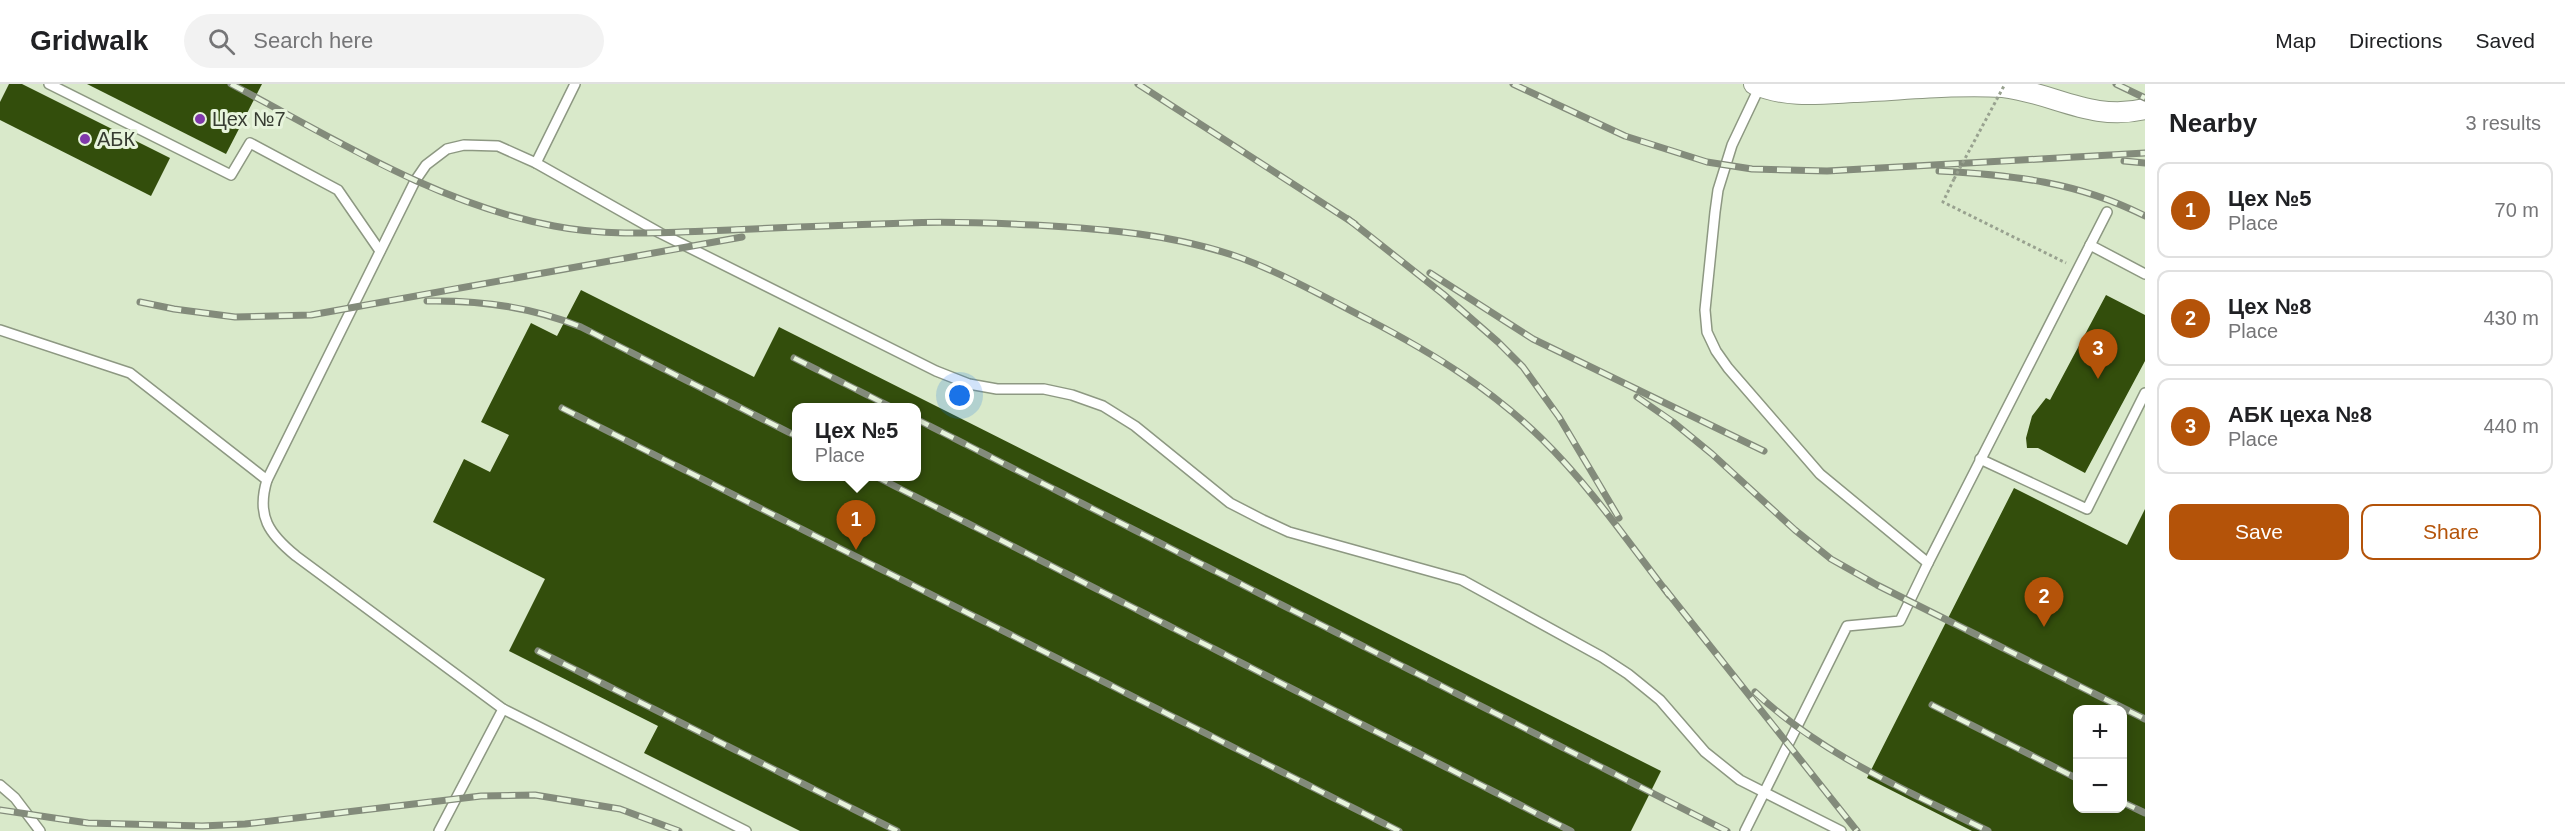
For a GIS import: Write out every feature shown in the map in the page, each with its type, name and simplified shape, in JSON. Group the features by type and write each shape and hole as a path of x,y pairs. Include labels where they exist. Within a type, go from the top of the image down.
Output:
{"street":[{"path":"1758,85 1785,93 1815,95 1975,85 2015,89 2102,113 2121,114 2145,109"}],"lane":[{"path":"49,84 231,175 249,143 338,190 380,251"},
{"path":"536,163 575,84"},
{"path":"1758,85 1740,125 1718,190 1705,310 1707,332 1728,368 1820,474 1928,563"},
{"path":"746,831 503,710 276,540 266,521 261,498 267,480 415,181 426,165 447,149 480,144 498,146 536,163 660,233 936,371 969,384 997,389 1044,389 1072,395 1103,406 1136,426 1230,503 1280,528 1462,580 1602,657 1628,674 1660,700 1705,752 1740,780 1841,831"},
{"path":"1745,831 1847,626 1900,621 2107,212"},
{"path":"2090,245 2145,274"},
{"path":"0,330 130,373 267,480"},
{"path":"1980,459 2087,509 2145,393"},
{"path":"439,831 503,710"},
{"path":"0,785 15,798 40,831"}],"path":[{"path":"2005,84 1943,202 2078,269"}],"shaded area":[{"path":"0,84 2145,84 2145,831 0,831"}],"building":[{"name":"АБК","path":"9,84 22,84 170,158 151,196 0,120 0,102"},
{"name":"Цех №7","path":"87,84 262,84 226,154"},
{"path":"581,290 754,377 779,327 1661,771 1631,831 800,831 644,753 658,726 509,651 545,579 433,522 464,459 490,472 509,435 481,422 531,323 557,336"},
{"path":"2106,295 2145,315 2145,361 2085,473 2038,448 2027,448 2026,438 2032,416 2046,398 2050,400"},
{"path":"2014,488 2127,545 2145,509 2145,831 1972,831 1867,778"}],"railway":[{"path":"231,84 348,147 428,186 511,216 554,226 630,233 971,222 1087,228 1139,234 1190,243 1241,258 1291,280 1394,333 1461,374 1503,404 1560,457 1669,595"},
{"path":"1138,84 1355,224"},
{"path":"1513,84 1625,136 1707,162 1752,169 1827,171 2145,153"},
{"path":"2116,84 2145,98"},
{"path":"2124,161 2145,163"},
{"path":"1939,171 2045,182 2095,195 2145,216"},
{"path":"1348,219 1443,294 1523,367 1559,417 1619,518"},
{"path":"140,302 235,317 311,315 742,237"},
{"path":"1430,273 1533,339 1764,451"},
{"path":"427,301 506,306 563,320 792,434"},
{"path":"794,358 883,403"},
{"path":"1637,397 1673,422 1712,454 1795,530 1831,559 1877,585 2145,719"},
{"path":"562,408 1399,831"},
{"path":"921,422 1727,831"},
{"path":"885,481 1571,831"},
{"path":"1664,588 1857,831"},
{"path":"538,651 897,831"},
{"path":"1755,692 1808,735 1837,753 1896,786 1988,831"},
{"path":"1932,705 2073,776"},
{"path":"0,810 88,823 202,826 245,824 481,796 535,795 620,809 679,831"},
{"path":"2127,804 2145,813"}],"place":[{"name":"Цех №7","path":"200,119"},
{"name":"АБК","path":"85,139"},
{"name":"АБК цеха №8","path":"2098,379"},
{"name":"Цех №5","path":"856,550"},
{"name":"Цех №8","path":"2044,627"}]}
